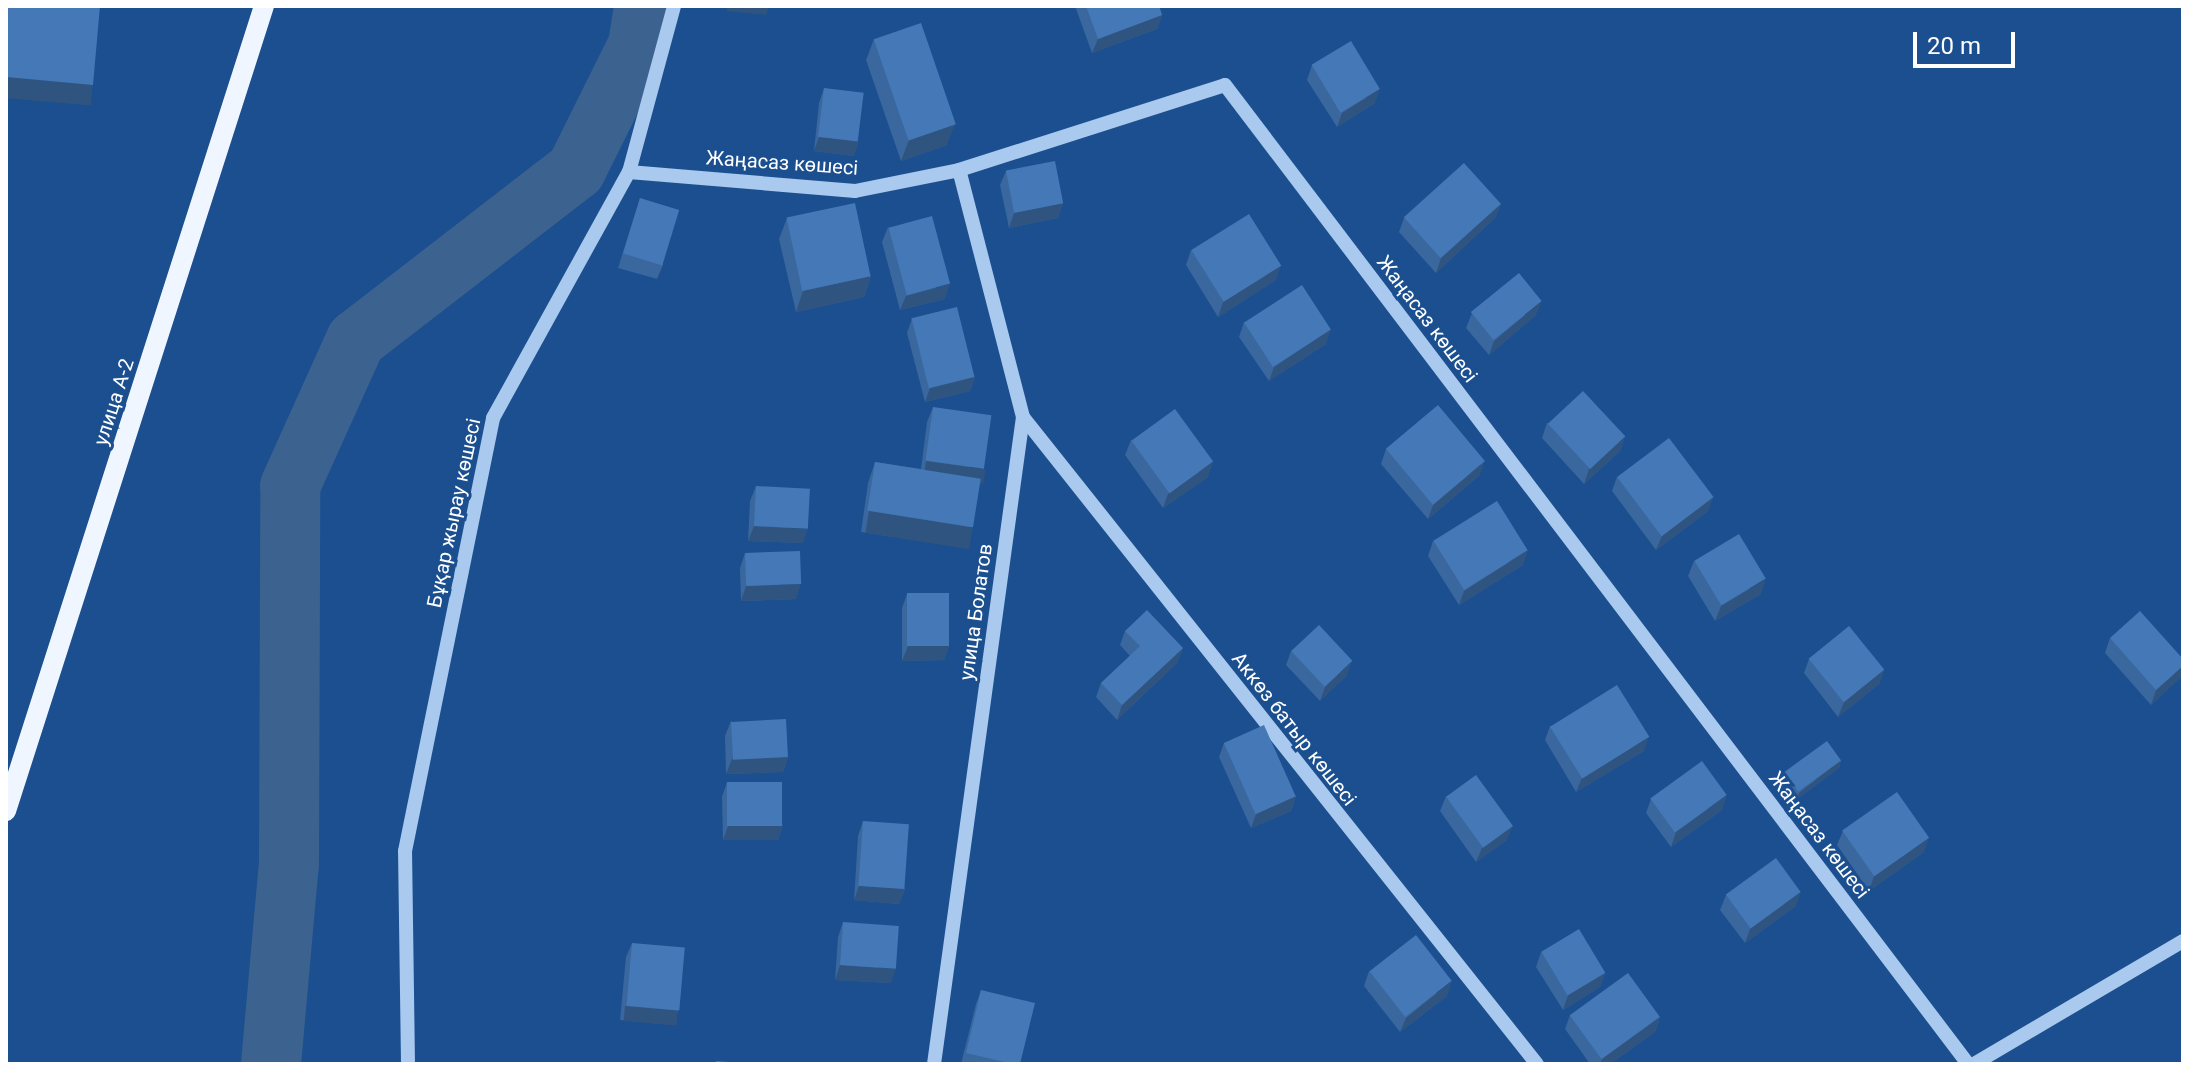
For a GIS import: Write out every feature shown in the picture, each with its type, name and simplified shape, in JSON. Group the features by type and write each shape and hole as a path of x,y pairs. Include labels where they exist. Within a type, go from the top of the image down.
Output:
{"main road":[{"name":"улица А-2","path":"6,811 264,6"}],"street":[{"name":"Бұқар жырау көшесі","path":"408,1064 405,851 493,418 629,172 674,6"},
{"name":"Жаңасаз көшесі","path":"629,172 855,191 959,170 1225,85 1971,1064"},
{"name":"улица Болатов","path":"934,1064 1023,417 959,170"},
{"name":"Аккөз батыр көшесі","path":"1023,417 1537,1064"},
{"path":"1971,1064 2183,941"}],"building":[{"path":"6,6 100,6 93,85 6,77"},
{"path":"1086,6 1159,6 1162,15 1098,39"},
{"path":"921,23 956,124 909,140 874,39"},
{"path":"1351,41 1380,89 1340,113 1312,65"},
{"path":"824,88 864,93 858,142 818,137"},
{"path":"1055,161 1063,203 1014,213 1006,171"},
{"path":"1464,163 1501,204 1441,258 1404,217"},
{"path":"640,198 679,210 662,265 623,253"},
{"path":"855,203 871,276 802,291 787,218"},
{"path":"1249,214 1281,266 1224,302 1191,250"},
{"path":"932,216 950,284 907,295 889,228"},
{"path":"1519,273 1542,301 1493,340 1471,312"},
{"path":"1302,285 1331,329 1273,367 1244,323"},
{"path":"957,307 974,377 929,388 911,318"},
{"path":"1583,391 1625,436 1590,469 1548,424"},
{"path":"1438,405 1485,461 1433,505 1386,449"},
{"path":"933,407 991,415 984,469 925,460"},
{"path":"1175,409 1213,462 1170,493 1131,441"},
{"path":"1669,438 1714,497 1662,536 1617,477"},
{"path":"875,462 981,479 973,527 867,510"},
{"path":"756,486 810,489 808,529 754,526"},
{"path":"1497,501 1528,550 1464,590 1433,541"},
{"path":"1739,534 1766,579 1721,605 1694,561"},
{"path":"800,551 801,584 746,586 745,553"},
{"path":"907,593 949,593 949,646 907,646"},
{"path":"1147,610 1183,648 1122,705 1101,683 1140,646 1125,631"},
{"path":"2140,611 2183,659 2183,666 2156,690 2110,638"},
{"path":"1319,625 1352,661 1325,687 1291,651"},
{"path":"1849,626 1884,670 1844,702 1809,659"},
{"path":"1617,685 1649,737 1582,779 1550,727"},
{"path":"786,719 788,757 733,760 731,722"},
{"path":"1264,725 1296,796 1256,814 1224,743"},
{"path":"1827,741 1841,760 1798,792 1784,772"},
{"path":"1702,761 1727,795 1675,833 1650,799"},
{"path":"1476,775 1513,826 1483,848 1446,797"},
{"path":"727,782 782,782 782,826 727,826"},
{"path":"1897,792 1929,838 1874,876 1842,830"},
{"path":"863,821 909,824 904,889 858,886"},
{"path":"1776,858 1801,892 1751,928 1726,894"},
{"path":"843,922 899,926 896,969 840,965"},
{"path":"1579,929 1605,973 1568,995 1541,952"},
{"path":"1416,935 1452,981 1405,1017 1370,971"},
{"path":"632,943 685,948 679,1010 627,1006"},
{"path":"1628,973 1660,1017 1601,1059 1570,1015"},
{"path":"981,990 1035,1003 1020,1064 966,1053"},
{"path":"716,1061 755,1064 716,1064"}],"waterway":[{"path":"271,1064 289,863 290,486 356,340 576,170 638,45 644,6"}]}
